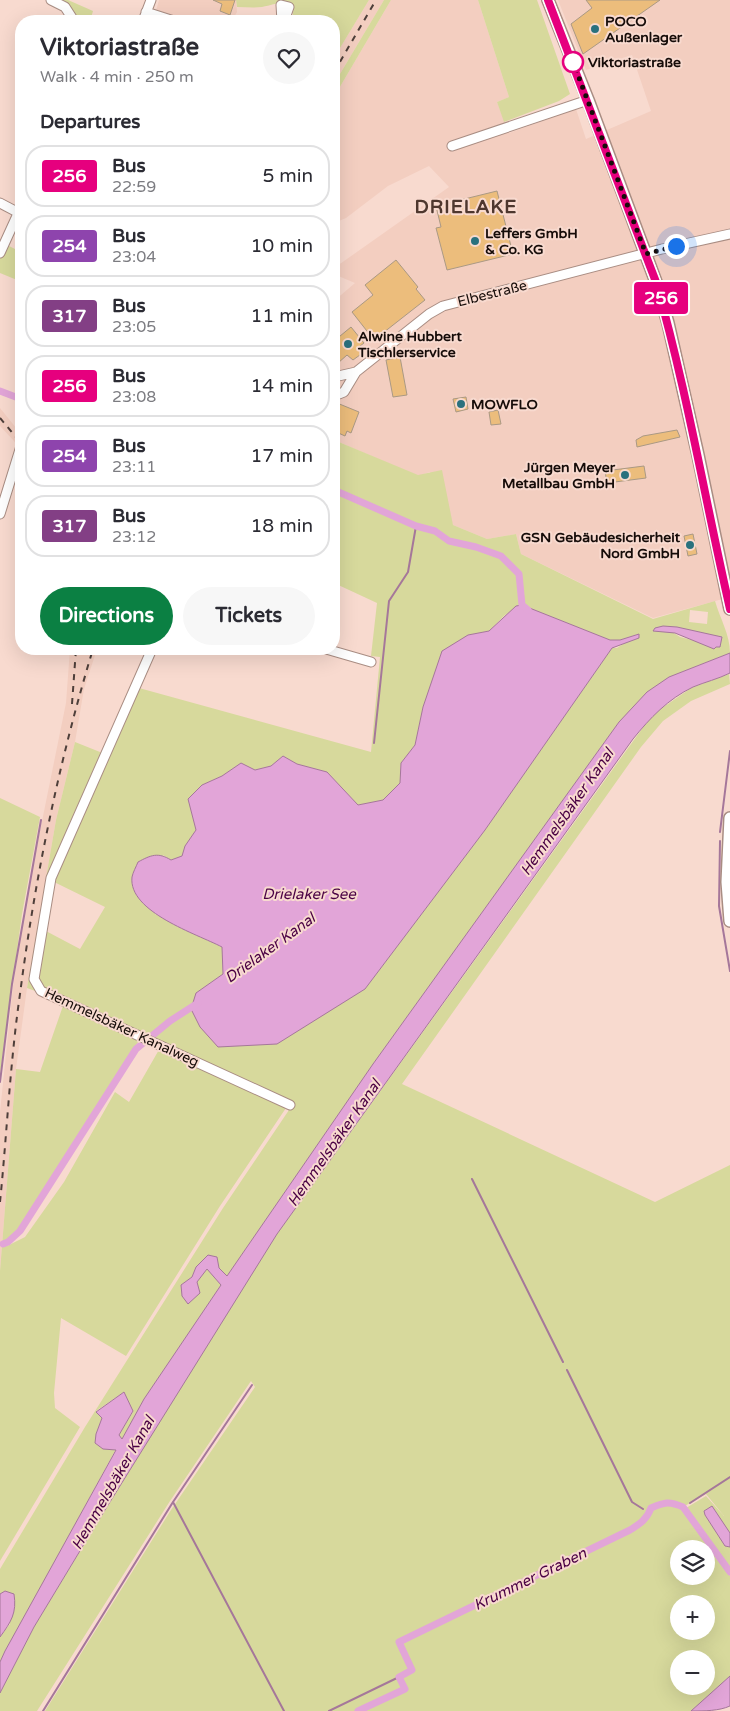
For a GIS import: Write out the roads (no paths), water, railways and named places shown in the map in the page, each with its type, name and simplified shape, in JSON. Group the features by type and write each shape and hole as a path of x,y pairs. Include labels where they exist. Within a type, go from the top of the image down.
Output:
{"main road":[{"path":"548,0 646,254 664,311 677,361 730,609"},
{"path":"730,818 727,876 730,922"}],"street":[{"path":"51,0 65,7 70,15"},
{"path":"145,15 151,0"},
{"path":"452,146 588,100"},
{"path":"0,203 15,208"},
{"path":"0,253 15,221"},
{"name":"Elbestraße","path":"340,393 348,389 356,372 429,314 443,306 730,234"},
{"name":"Elbestraße","path":"340,374 356,372"},
{"path":"0,514 2,500 15,463"},
{"path":"340,653 371,662"},
{"name":"Hemmelsbäker Kanalweg","path":"149,655 51,878 34,978 41,991 142,1035 290,1105"}],"water":[{"name":"Drielaker See","path":"522,605 610,640 620,640 639,634 639,638 612,648 485,830 365,989 277,1044 218,1047 200,1027 191,1009 196,993 223,974 222,947 166,920 141,901 134,890 132,877 138,862 154,855 171,860 182,856 185,846 196,830 188,799 202,785 222,776 241,763 255,770 271,766 283,756 297,764 327,772 358,805 383,800 400,783 401,763 415,745 423,707 442,651 468,635 489,631 516,606"},
{"path":"663,626 677,627 722,637 720,647 714,649 675,633 653,631 655,628"},
{"name":"Hemmelsbäker Kanal","path":"730,653 730,673 693,687 675,697 653,716 633,739 277,1234 34,1627 0,1693 0,1662 5,1651 116,1450 103,1449 95,1443 102,1418 96,1412 124,1392 133,1411 119,1435 122,1439 144,1399 221,1285 207,1269 197,1282 200,1293 188,1304 182,1296 181,1285 192,1277 196,1267 208,1255 217,1257 219,1268 227,1276 373,1064 619,722 647,692 669,677"},
{"path":"712,1506 730,1533 730,1547 725,1546 705,1515 704,1511"},
{"path":"5,1591 14,1594 15,1607 10,1622 0,1637 0,1594"},
{"path":"730,1676 730,1706 716,1710 691,1711 709,1695 715,1695 715,1689"}],"waterway":[{"path":"0,391 15,397"},
{"path":"340,493 416,526 435,531 449,541 476,547 501,556 519,574 522,605 528,610"},
{"path":"374,743 389,601 408,572 416,526"},
{"path":"720,832 730,751"},
{"path":"0,1082 12,984 41,820"},
{"path":"720,841 719,906 730,971"},
{"name":"Drielaker Kanal","path":"3,1244 20,1231 136,1049 170,1021 198,1003"},
{"path":"472,1179 563,1362"},
{"path":"567,1370 632,1502 643,1509"},
{"path":"43,1711 173,1502 252,1385"},
{"path":"690,1503 730,1477"},
{"path":"173,1502 284,1711"},
{"name":"Krummer Graben","path":"358,1711 405,1689 399,1677 412,1670 399,1642 630,1530 643,1521 651,1508 664,1503 683,1507 730,1572"},
{"path":"329,1711 399,1677"}],"railway":[{"path":"340,62 376,0"},
{"path":"0,418 15,436"},
{"path":"72,704 76,655"},
{"path":"0,1202 14,1046 33,907 49,820 69,734 91,655"}],"place":[{"name":"POCO Außenlager","path":"595,29"},
{"name":"Viktoriastraße","path":"573,62"},
{"name":"Leffers GmbH & Co. KG","path":"475,241"},
{"name":"Alwine Hubbert Tischlerservice","path":"348,344"},
{"name":"MOWFLO","path":"461,404"},
{"name":"Jürgen Meyer Metallbau GmbH","path":"625,475"},
{"name":"GSN Gebäudesicherheit Nord GmbH","path":"690,545"}],"district":[{"name":"DRIELAKE","path":"466,206"}]}
